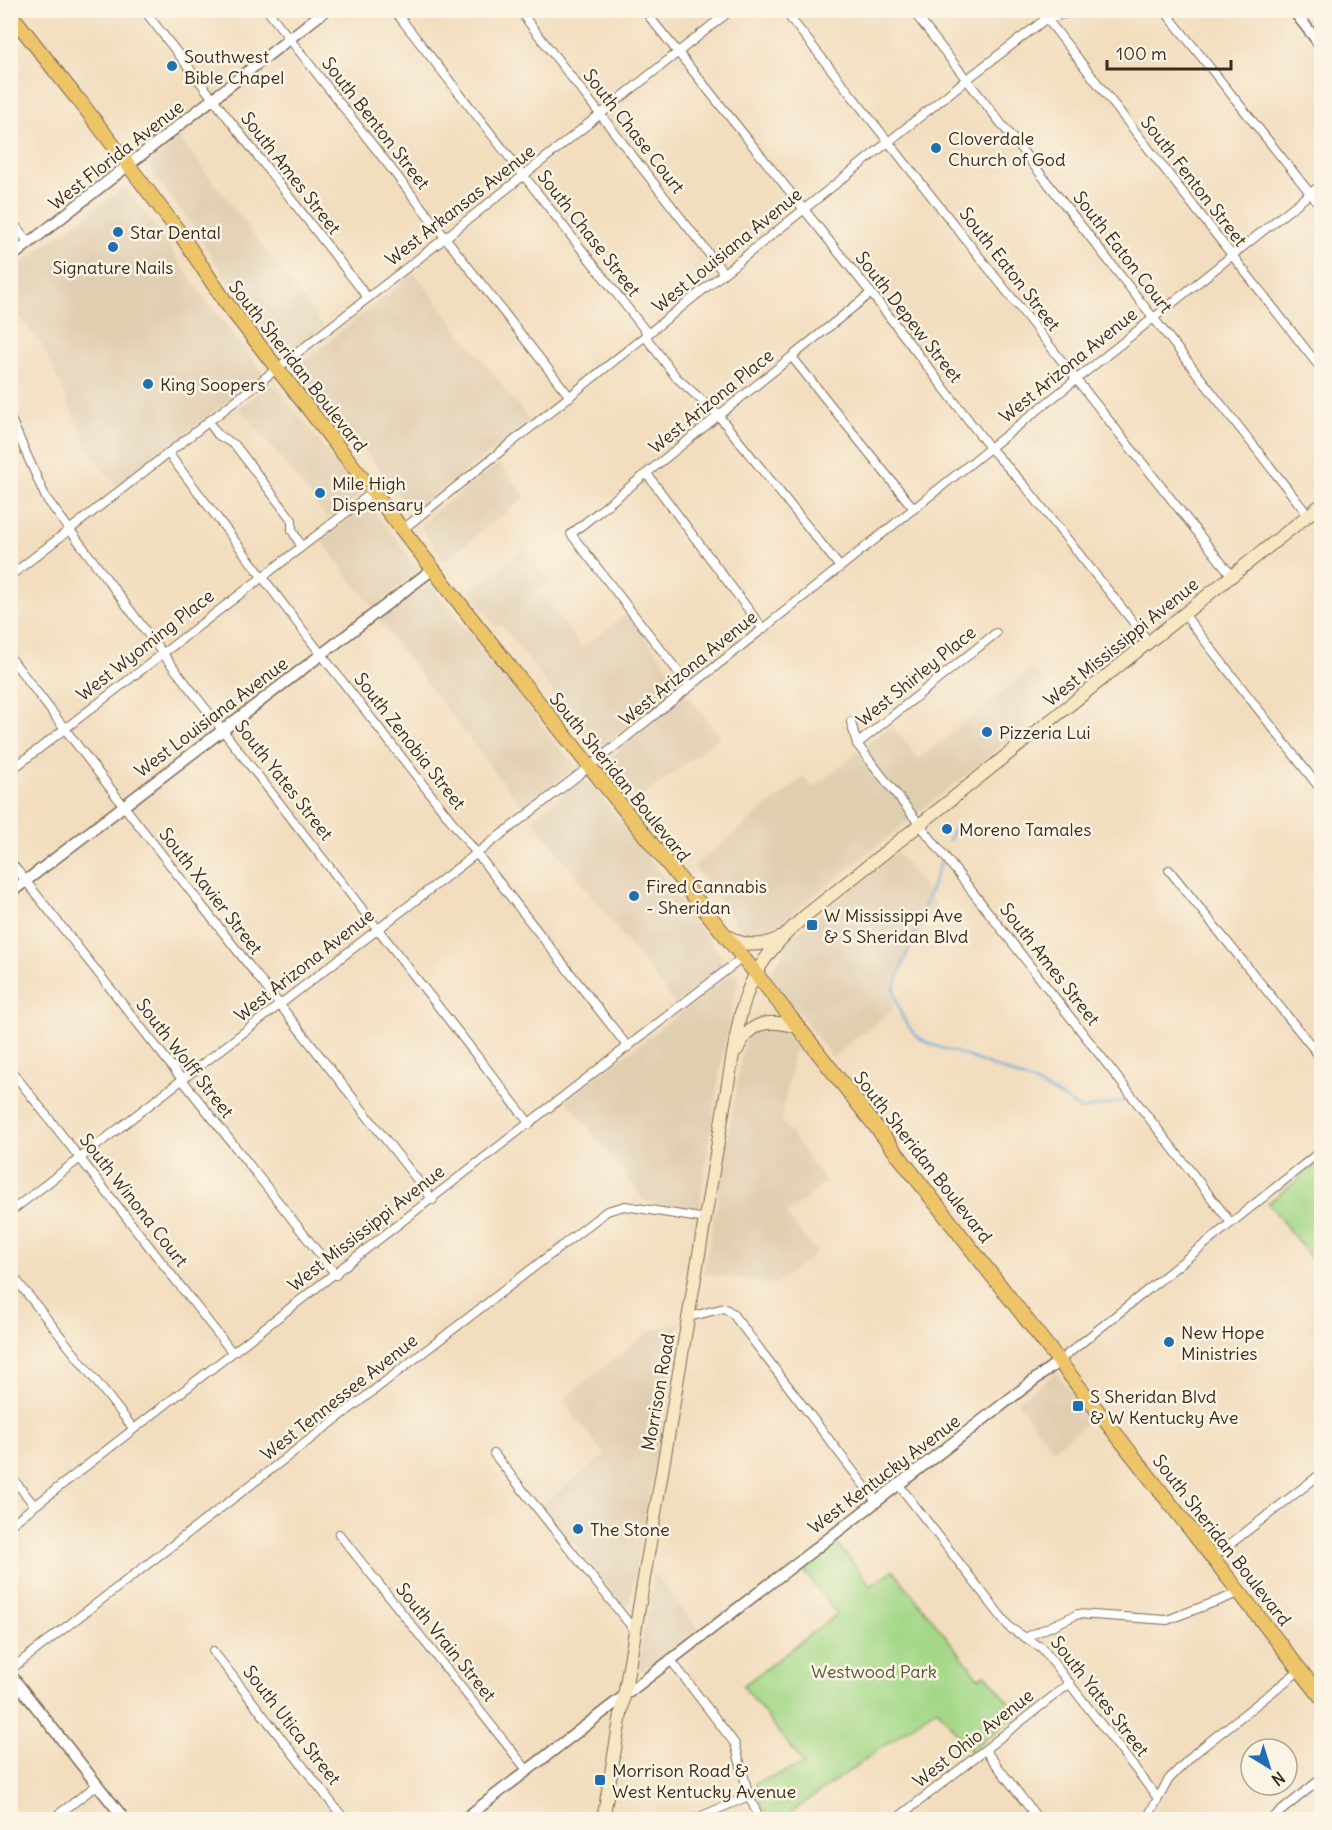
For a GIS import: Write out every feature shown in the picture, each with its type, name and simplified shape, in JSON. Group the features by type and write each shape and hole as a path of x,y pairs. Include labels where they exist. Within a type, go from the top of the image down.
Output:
{"main road":[{"name":"South Sheridan Boulevard","path":"10,13 130,166 179,232 224,300 402,530 798,1027 1322,1698"},
{"name":"West Mississippi Avenue","path":"755,973 785,934 1322,504"},
{"path":"721,932 737,941 753,945 768,943 785,934"},
{"name":"Morrison Road","path":"603,1820 741,1009 755,973"},
{"path":"732,1062 744,1037 757,1024 771,1021 798,1027"}],"street":[{"name":"South Ames Street","path":"144,10 368,298"},
{"name":"South Benton Street","path":"267,10 570,397"},
{"name":"West Florida Avenue","path":"10,258 326,10"},
{"name":"South Chase Street","path":"394,10 646,335 676,377 718,415 840,567"},
{"name":"South Chase Court","path":"519,10 723,272"},
{"name":"South Depew Street","path":"644,10 871,293 990,448 1025,486 1149,642"},
{"name":"West Arkansas Avenue","path":"10,576 445,238 731,10"},
{"name":"South Eaton Street","path":"784,10 1232,576"},
{"name":"South Eaton Court","path":"912,10 1308,515"},
{"name":"South Fenton Street","path":"1040,10 1322,370"},
{"name":"West Louisiana Avenue","path":"402,530 966,80 1047,18 1080,10"},
{"path":"1164,10 1322,208"},
{"path":"1293,10 1322,46"},
{"name":"West Arizona Avenue","path":"10,1212 589,767 1322,184"},
{"path":"10,219 29,243"},
{"name":"West Arizona Place","path":"690,687 571,534 871,293"},
{"path":"792,357 914,509"},
{"name":"South Yates Street","path":"10,417 46,498 163,654 530,1124"},
{"path":"208,421 218,435 235,446 292,520 292,530 301,546"},
{"name":"South Zenobia Street","path":"168,453 321,654 628,1047"},
{"path":"647,474 763,629"},
{"name":"West Wyoming Place","path":"10,771 373,492"},
{"name":"West Louisiana Avenue","path":"10,893 123,805 224,731 433,568"},
{"path":"1184,614 1322,791"},
{"name":"West Shirley Place","path":"857,744 996,633"},
{"name":"South Xavier Street","path":"10,657 123,805 433,1200"},
{"name":"South Ames Street","path":"852,722 857,744 1231,1223"},
{"name":"South Wolff Street","path":"10,861 336,1275"},
{"path":"1168,870 1322,1059"},
{"name":"West Mississippi Avenue","path":"10,1525 133,1428 433,1200 742,958"},
{"name":"South Winona Court","path":"10,1069 232,1352"},
{"name":"West Kentucky Avenue","path":"463,1820 1059,1361 1322,1150"},
{"name":"West Tennessee Avenue","path":"10,1672 607,1211 625,1206 706,1219"},
{"path":"10,1272 133,1428"},
{"path":"689,1317 728,1309 876,1501"},
{"path":"494,1454 635,1631"},
{"path":"1212,1558 1322,1473"},
{"path":"10,1475 34,1505"},
{"name":"South Yates Street","path":"898,1484 1010,1628 1040,1645 1157,1797"},
{"name":"South Vrain Street","path":"339,1534 527,1770"},
{"path":"1027,1637 1078,1614 1167,1620 1239,1593"},
{"name":"South Utica Street","path":"213,1651 345,1820"},
{"path":"670,1659 735,1744 749,1796 760,1820"},
{"path":"1146,1820 1169,1779 1194,1753 1300,1670"},
{"path":"10,1672 124,1820"},
{"name":"West Ohio Avenue","path":"899,1818 1070,1683"},
{"path":"985,1750 1039,1820"},
{"path":"1270,1820 1322,1778"},
{"path":"51,1820 97,1785"},
{"path":"692,1820 749,1796"}],"shaded area":[{"path":"179,137 324,327 292,353 283,354 233,289 192,225 153,175 150,167 152,159"},
{"path":"124,188 129,190 203,296 263,373 118,486 101,467 84,439 43,347 11,305 11,270"},
{"path":"414,273 530,421 415,510 409,507 362,447 331,414 297,372 297,367"},
{"path":"270,385 277,387 358,493 357,498 328,519 240,408"},
{"path":"499,463 526,497 444,561 421,527 424,521"},
{"path":"365,508 371,508 420,570 373,608 321,540"},
{"path":"524,550 550,582 540,590 582,648 627,613 680,684 606,744 596,745 592,742 502,626 495,626 469,592"},
{"path":"425,584 432,586 575,767 524,810 378,620"},
{"path":"1032,668 1058,701 764,936 754,938 744,934 694,866 804,777 813,788 892,725 919,759"},
{"path":"687,695 720,736 638,801 606,761"},
{"path":"581,781 589,783 633,836 727,965 676,1005 532,819"},
{"path":"897,852 936,904 892,982 893,1009 832,1057 770,975 793,936"},
{"path":"731,974 736,975 738,981 723,1052 701,1192 701,1208 696,1213 645,1201 567,1100"},
{"path":"773,1024 796,1041 781,1120 826,1182 786,1215 817,1253 775,1284 704,1274 744,1044 750,1035"},
{"path":"679,1324 630,1602 622,1606 542,1505 605,1455 562,1400 653,1329"},
{"path":"1056,1373 1092,1419 1053,1449 1017,1402"},
{"path":"654,1574 699,1629 645,1671 637,1667"}],"green space":[{"path":"1316,1165 1321,1171 1321,1271 1268,1203"},
{"name":"Westwood Park","path":"838,1544 871,1586 893,1570 979,1678 986,1674 1018,1714 971,1751 937,1708 782,1819 770,1819 761,1805 756,1783 804,1764 743,1686 837,1614 803,1570"}],"waterway":[{"path":"949,840 956,825"},
{"path":"941,862 894,988 904,1020 911,1030 930,1044 1041,1086 1081,1110 1128,1100"}],"place":[{"name":"Southwest Bible Chapel","path":"172,66"},
{"name":"Cloverdale Church of God","path":"936,148"},
{"name":"Star Dental","path":"118,232"},
{"name":"Signature Nails","path":"113,247"},
{"name":"King Soopers","path":"148,384"},
{"name":"Mile High Dispensary","path":"320,493"},
{"name":"Pizzeria Lui","path":"987,732"},
{"name":"Moreno Tamales","path":"947,829"},
{"name":"Fired Cannabis - Sheridan","path":"634,896"},
{"name":"W Mississippi Ave & S Sheridan Blvd","path":"812,925"},
{"name":"New Hope Ministries","path":"1169,1342"},
{"name":"S Sheridan Blvd & W Kentucky Ave","path":"1078,1406"},
{"name":"The Stone","path":"578,1529"},
{"name":"Morrison Road & West Kentucky Avenue","path":"600,1780"}]}
